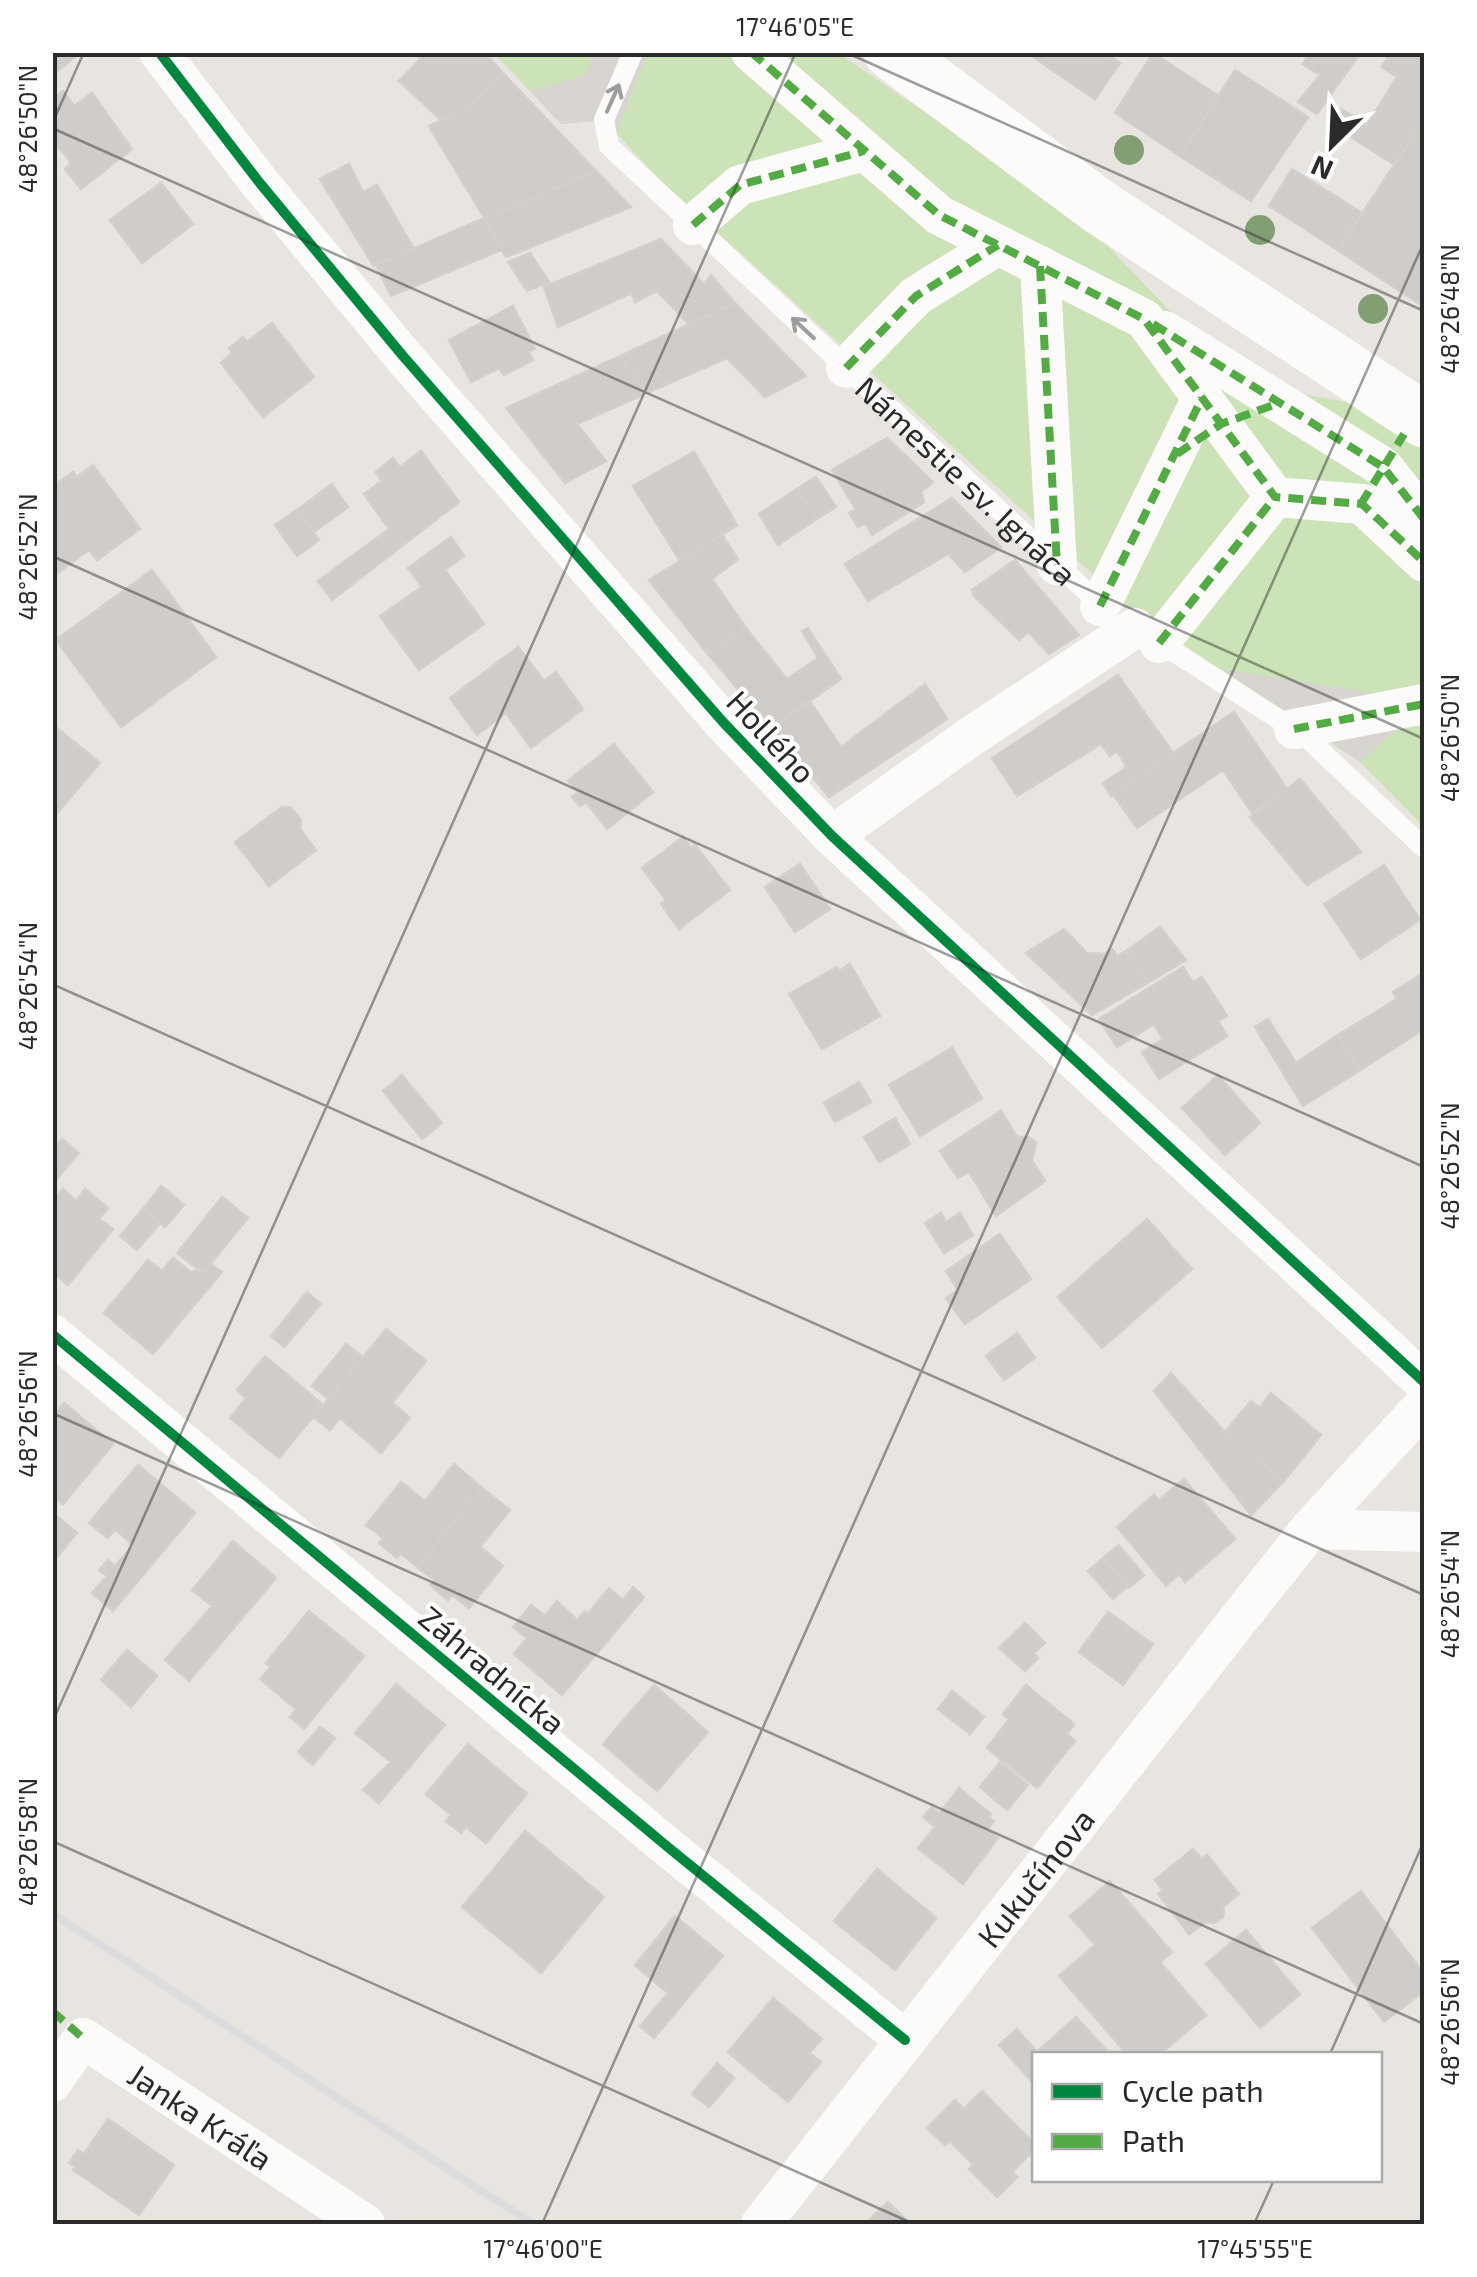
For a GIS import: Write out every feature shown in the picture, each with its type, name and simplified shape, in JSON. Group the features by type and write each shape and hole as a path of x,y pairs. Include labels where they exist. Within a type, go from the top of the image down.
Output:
{"street":[{"name":"Hollého","path":"158,52 403,356 723,722 832,836 1424,1382"},
{"path":"751,52 938,216 1144,319 1279,403 1404,441"},
{"path":"891,52 1404,441 1424,519"},
{"path":"693,225 740,185 864,150"},
{"path":"846,368 916,296 998,245"},
{"path":"1040,266 1057,565"},
{"path":"1144,319 1275,497 1361,504 1424,562"},
{"path":"1100,606 1173,456 1212,411 1279,403"},
{"path":"1361,504 1404,441"},
{"path":"832,836 970,737 1147,635 1275,497"},
{"path":"1294,729 1424,704"},
{"name":"Záhradnícka","path":"52,1334 905,2040"},
{"name":"Kukučínova","path":"761,2224 1310,1529 1424,1406"},
{"path":"1310,1529 1424,1532"},
{"name":"Janka Kráľa","path":"52,2082 83,2038 366,2224"}],"lane":[{"name":"Námestie sv. Ignáca","path":"633,52 604,120 609,146 1100,606 1294,729 1424,848"}],"green space":[{"path":"494,53 838,53 1083,220 1168,309 1296,393 1359,404 1424,448 1424,827 1360,762 1133,611 661,181 604,120 561,124"}],"shaded area":[{"path":"592,53 648,53 616,133 604,120 561,124 530,91 586,75"},
{"path":"1222,669 1374,693 1424,683 1424,724 1395,731 1360,762"}],"building":[{"path":"52,52 81,52 55,73"},
{"path":"414,52 484,52 504,74 466,109 441,120 399,81 420,59"},
{"path":"1026,52 1104,52 1120,63 1095,99"},
{"path":"1306,52 1361,52 1317,114 1298,102 1320,75 1303,64 1309,54"},
{"path":"1391,52 1418,52 1424,57 1424,120 1395,165 1332,125 1341,109 1367,125 1397,77 1382,67"},
{"path":"1153,53 1219,96 1180,156 1115,113"},
{"path":"1235,70 1308,117 1251,201 1180,156"},
{"path":"504,74 596,171 485,219 429,126 466,109"},
{"path":"63,91 74,106 92,93 132,149 81,189 65,169 71,162 52,139 52,99"},
{"path":"1424,120 1424,307 1338,250"},
{"path":"349,164 363,192 377,185 414,249 373,265 320,179"},
{"path":"1292,169 1362,213 1338,250 1269,206"},
{"path":"596,171 631,207 506,257 485,219"},
{"path":"161,183 193,224 142,263 110,220"},
{"path":"484,218 501,250 391,296 376,265"},
{"path":"661,239 704,284 711,275 735,303 689,324 657,291 635,302 631,293 558,327 544,287"},
{"path":"530,253 549,282 527,291 508,262"},
{"path":"735,303 806,376 765,397 727,358 647,393 620,356"},
{"path":"513,306 535,349 529,352 533,360 504,375 499,368 471,382 449,340"},
{"path":"272,323 314,377 263,417 221,363 233,352 229,348 243,337 247,342"},
{"path":"620,356 647,393 577,424 606,461 565,483 506,408"},
{"path":"887,438 933,482 921,492 924,502 872,535 865,523 858,527 849,513 856,509 832,470"},
{"path":"421,451 459,502 332,600 318,581 389,529 364,494 382,481 376,472 393,458 400,467"},
{"path":"694,452 737,525 680,561 633,486"},
{"path":"93,465 140,529 97,560 89,550 52,577 52,487 73,472 77,477"},
{"path":"816,477 836,507 817,519 797,489"},
{"path":"332,484 348,507 314,532 297,510"},
{"path":"797,489 817,519 778,545 759,514"},
{"path":"952,498 1001,547 965,572 948,554 868,601 845,564"},
{"path":"297,510 319,540 297,556 275,525"},
{"path":"722,535 738,559 712,579 746,628 707,653 649,580"},
{"path":"451,537 464,556 445,570 484,624 419,670 380,616 422,587 408,568"},
{"path":"1015,560 1079,635 1049,654 1028,632 1019,640 974,596 972,590"},
{"path":"152,570 216,657 121,727 56,640"},
{"path":"746,628 787,679 818,658 802,631 808,628 841,679 771,728 707,653"},
{"path":"518,647 544,681 556,672 583,709 531,748 506,713 477,735 450,698"},
{"path":"1118,675 1173,753 1111,796 1103,783 1127,767 1117,751 1110,756 1101,744 1017,796 992,758"},
{"path":"925,684 947,719 829,797 771,726 809,700 841,747"},
{"path":"1234,712 1287,789 1252,813 1223,770 1137,828 1113,794"},
{"path":"52,724 100,763 52,819"},
{"path":"614,744 653,792 607,829 586,802 580,806 572,797 578,792 568,781"},
{"path":"1300,779 1361,852 1307,885 1250,817"},
{"path":"282,807 291,808 301,820 300,829 316,850 269,886 235,842"},
{"path":"683,837 691,848 695,845 730,890 679,929 661,904 666,900 642,868"},
{"path":"800,864 830,909 795,932 765,887"},
{"path":"1384,865 1420,920 1361,959 1324,904"},
{"path":"1160,927 1186,960 1149,982 1126,951"},
{"path":"1064,929 1087,953 1105,954 1112,949 1117,956 1126,951 1149,982 1092,1015 1026,953"},
{"path":"850,964 880,1016 822,1049 789,994 837,967 839,971"},
{"path":"1183,967 1193,983 1202,977 1227,1016 1218,1021 1227,1036 1159,1079 1142,1052 1163,1039 1154,1024 1117,1047 1099,1019"},
{"path":"1424,973 1424,1029 1360,1070 1338,1035 1397,999 1393,992"},
{"path":"1268,1019 1296,1063 1338,1035 1360,1070 1303,1106 1255,1027"},
{"path":"952,1048 982,1098 920,1136 889,1085"},
{"path":"402,1075 442,1123 422,1139 383,1091"},
{"path":"1218,1075 1260,1123 1225,1155 1182,1108"},
{"path":"859,1082 871,1102 835,1122 824,1103"},
{"path":"1001,1111 1017,1137 1036,1142 1032,1161 1045,1181 996,1216 969,1172 958,1178 940,1151"},
{"path":"895,1118 910,1144 879,1162 864,1137"},
{"path":"62,1139 79,1153 54,1182 52,1150"},
{"path":"161,1186 184,1205 165,1227 143,1209"},
{"path":"63,1189 76,1201 85,1189 108,1208 99,1219 113,1229 68,1285 52,1272 52,1203"},
{"path":"222,1197 248,1218 203,1273 177,1253"},
{"path":"143,1209 160,1223 137,1250 120,1236"},
{"path":"941,1213 946,1222 960,1213 973,1235 944,1253 925,1223"},
{"path":"1147,1219 1192,1269 1102,1348 1058,1297"},
{"path":"1000,1234 1031,1279 965,1324 946,1298 958,1290 946,1271"},
{"path":"173,1258 192,1273 196,1269 203,1273 211,1264 222,1272 153,1354 104,1313 148,1260 162,1271"},
{"path":"307,1292 321,1304 284,1347 271,1336"},
{"path":"386,1329 426,1361 392,1403 410,1418 381,1453 340,1418 330,1430 314,1417"},
{"path":"1017,1333 1035,1358 1004,1380 986,1356"},
{"path":"346,1344 363,1357 328,1398 312,1386"},
{"path":"265,1356 323,1405 279,1458 230,1418 246,1398 237,1390"},
{"path":"1171,1373 1225,1432 1284,1481 1251,1515 1154,1391"},
{"path":"1271,1393 1321,1435 1284,1481 1225,1432 1251,1401 1260,1408"},
{"path":"64,1403 113,1444 63,1504 52,1495 52,1417"},
{"path":"454,1464 482,1488 417,1567 401,1553 397,1558 379,1543 383,1538 366,1525 401,1482 425,1501"},
{"path":"138,1465 195,1513 113,1611 92,1593 107,1576 99,1570 108,1560 115,1566 133,1545 115,1529 108,1538 89,1523"},
{"path":"1184,1479 1235,1539 1185,1582 1179,1574 1166,1586 1117,1527 1154,1495 1159,1500"},
{"path":"482,1488 510,1510 480,1547 503,1566 469,1608 452,1595 448,1600 430,1585 434,1580 417,1567"},
{"path":"58,1517 77,1533 52,1563 52,1524"},
{"path":"233,1541 276,1578 189,1681 165,1660 212,1606 192,1590"},
{"path":"1119,1545 1144,1575 1129,1588 1103,1558"},
{"path":"1103,1558 1128,1586 1113,1599 1088,1571"},
{"path":"633,1587 644,1597 562,1695 514,1654 527,1638 513,1627 531,1605 545,1616 557,1601 577,1620 585,1611 588,1614 609,1588 623,1600"},
{"path":"309,1611 364,1656 304,1729 290,1717 296,1709 260,1679 271,1667 266,1663"},
{"path":"1108,1612 1153,1644 1123,1685 1079,1652"},
{"path":"1025,1623 1045,1643 1034,1653 1038,1658 1025,1671 999,1648"},
{"path":"127,1650 157,1676 131,1707 101,1680"},
{"path":"396,1684 445,1725 379,1803 363,1790 391,1762 355,1733"},
{"path":"654,1685 708,1732 657,1791 603,1744"},
{"path":"1026,1685 1074,1724 1067,1734 1075,1741 1037,1788 987,1748 1009,1719 1003,1714"},
{"path":"952,1691 984,1717 970,1734 938,1709"},
{"path":"320,1727 335,1738 313,1765 298,1752"},
{"path":"468,1744 527,1794 486,1843 466,1827 461,1833 446,1821 451,1815 426,1794"},
{"path":"1000,1762 1028,1785 1007,1810 980,1787"},
{"path":"959,1788 991,1814 988,1817 994,1821 987,1830 998,1838 963,1884 918,1848 935,1827 923,1817 932,1807 939,1814"},
{"path":"525,1831 604,1897 541,1973 462,1907"},
{"path":"1193,1849 1202,1859 1207,1855 1239,1894 1224,1906 1223,1917 1215,1923 1206,1922 1189,1934 1158,1894 1163,1890 1155,1880"},
{"path":"877,1869 936,1918 895,1970 834,1921"},
{"path":"1110,1881 1172,1952 1160,1962 1206,2015 1162,2052 1125,2052 1059,1976 1095,1945 1070,1916"},
{"path":"1361,1891 1424,1974 1424,1991 1384,2022 1312,1928"},
{"path":"675,1916 723,1956 654,2038 640,2026 668,1993 635,1965"},
{"path":"1246,1930 1300,1994 1260,2028 1206,1964"},
{"path":"773,1998 822,2039 809,2053 821,2062 788,2102 728,2052"},
{"path":"1076,2017 1108,2052 1037,2052"},
{"path":"1017,2029 1037,2052 1032,2052 1032,2082 999,2045"},
{"path":"717,2063 734,2078 709,2107 692,2094"},
{"path":"982,2091 1032,2141 1032,2152 1012,2172 1017,2177 997,2197 969,2169 973,2164 950,2141 945,2145 927,2128 955,2100 964,2109"},
{"path":"108,2119 174,2165 139,2215 73,2170 76,2166 69,2163 78,2150 84,2154"},
{"path":"888,2202 910,2224 865,2224"}],"railway":[{"path":"52,1913 533,2224"}],"marked path":[{"path":"751,52 939,215 1144,319 1275,497 1362,504 1424,562"},
{"path":"693,225 740,185 864,151"},
{"path":"846,368 916,296 998,245"},
{"path":"1040,266 1057,565"},
{"path":"1153,324 1383,467 1424,519"},
{"path":"1100,606 1202,398"},
{"path":"1177,454 1221,424 1279,403"},
{"path":"1361,504 1404,434"},
{"path":"1159,643 1275,497"},
{"path":"1294,729 1424,704"},
{"path":"52,2011 83,2038"}],"cycle path":[{"path":"159,52 259,182 403,356 723,722 832,836 1424,1382"},
{"path":"52,1334 905,2040"}]}
